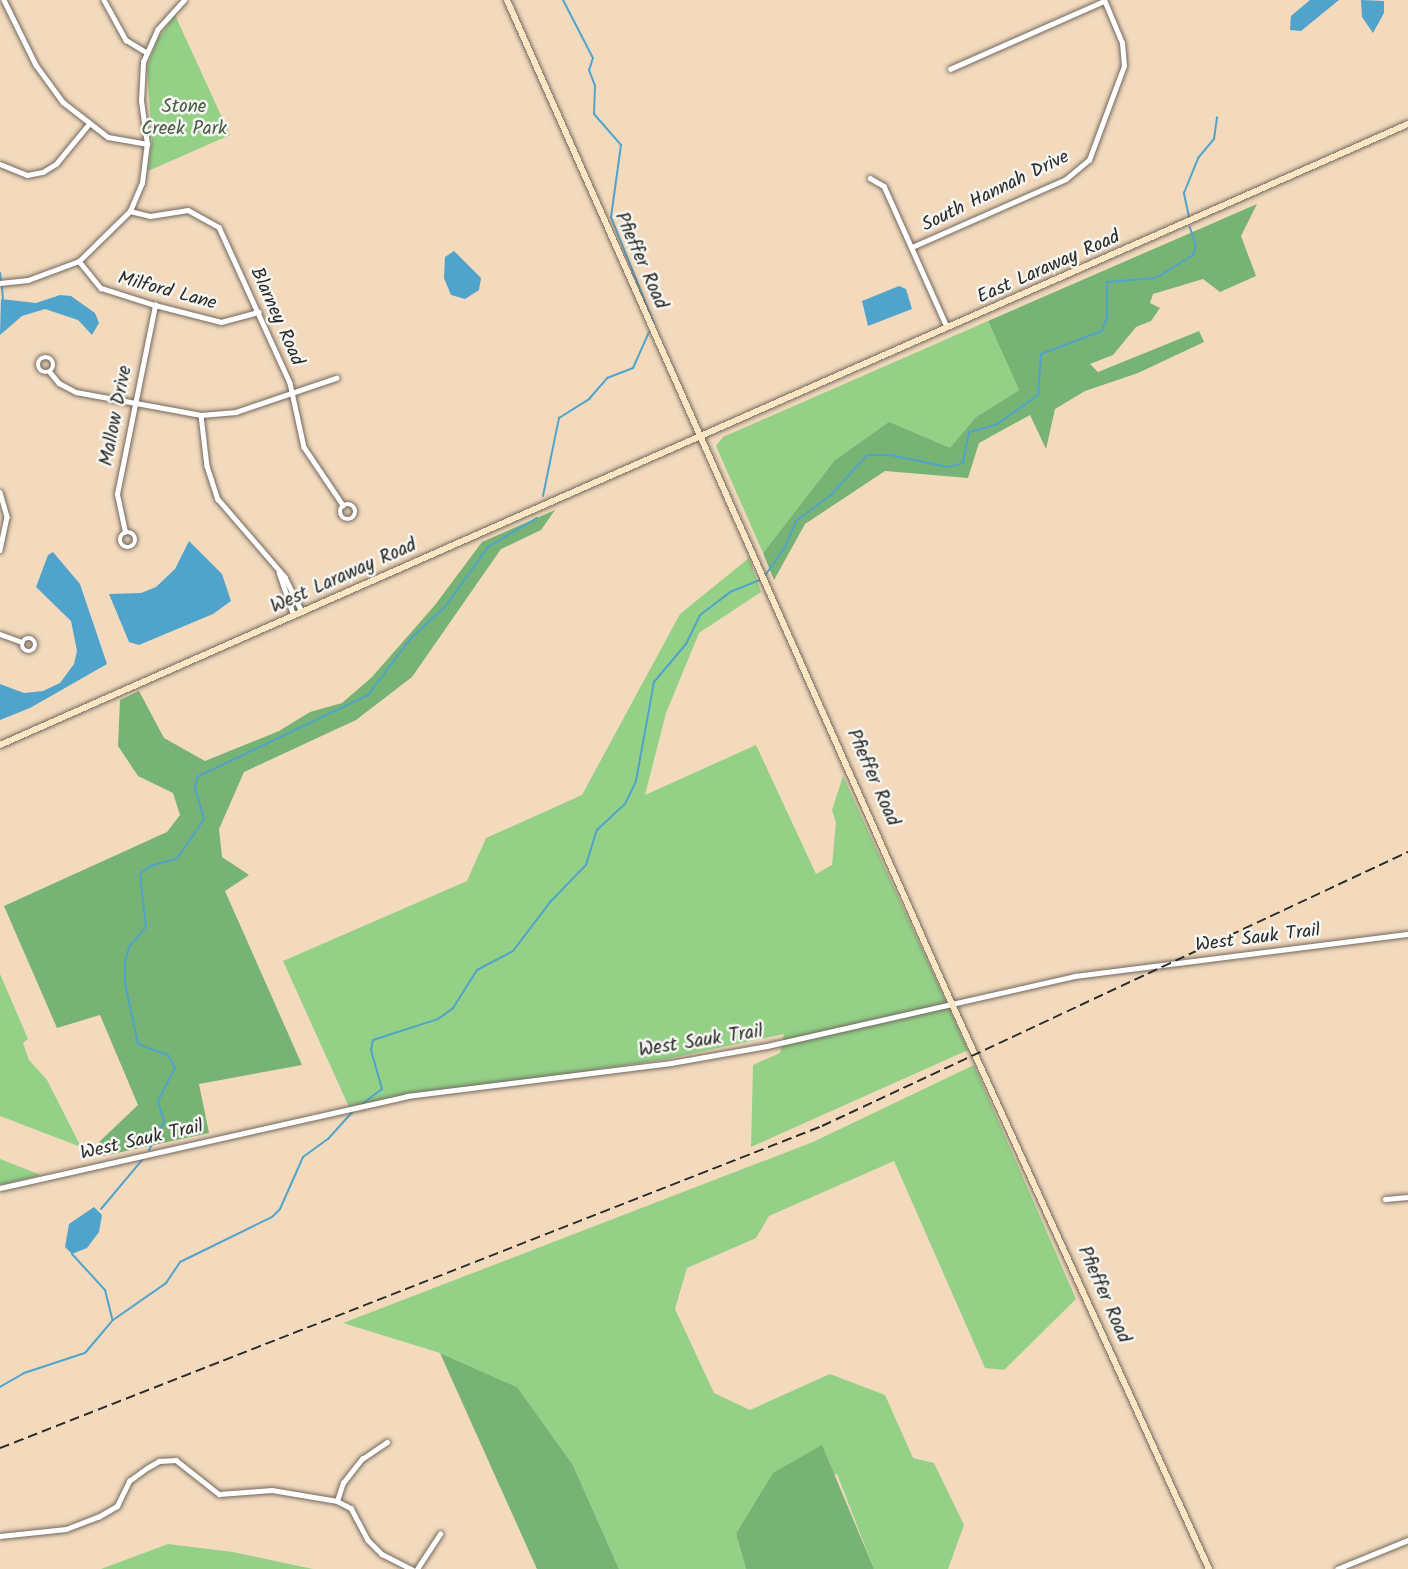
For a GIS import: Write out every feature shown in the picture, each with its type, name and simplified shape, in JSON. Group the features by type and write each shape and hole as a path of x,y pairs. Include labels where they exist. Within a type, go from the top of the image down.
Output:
{"street":[{"path":"4,0 52,90 88,125 114,140 147,144"},
{"path":"104,0 126,40 146,52"},
{"path":"0,283 79,261 130,211 142,183 147,144 141,89 146,52 163,20 184,0"},
{"name":"Pfieffer Road","path":"507,0 951,1002 1209,1569"},
{"path":"950,69 1104,0"},
{"name":"South Hannah Drive","path":"912,247 1066,179 1089,160 1124,66 1122,43 1104,0"},
{"name":"East Laraway Road","path":"701,437 948,330 1408,124"},
{"path":"0,164 13,173 43,172 56,164 88,125"},
{"path":"870,178 884,186 948,330"},
{"name":"Blarney Road","path":"130,211 150,216 188,209 214,223 259,312 293,395 304,447 344,505"},
{"name":"Milford Lane","path":"79,261 101,288 155,305 221,322 259,312"},
{"name":"Mallow Drive","path":"125,533 117,494 132,403 155,305"},
{"path":"50,372 69,390 201,415 236,412 293,395 336,378"},
{"path":"201,415 207,466 218,499 261,543 302,612"},
{"name":"West Laraway Road","path":"0,745 701,437"},
{"path":"0,550 7,526 1,496"},
{"path":"279,571 294,616"},
{"path":"0,634 22,642"},
{"name":"West Sauk Trail","path":"0,1188 407,1096 671,1063 766,1046 951,1002 1097,973 1408,934"},
{"path":"1385,1199 1408,1197"},
{"path":"337,1501 343,1483 362,1459 387,1442"},
{"path":"0,1536 66,1529 98,1517 117,1506 129,1481 159,1461 176,1460 219,1493 272,1490 337,1501 351,1508 368,1540 382,1554 414,1569 440,1534"},
{"path":"1337,1569 1408,1540"}],"green space":[{"name":"Stone Creek Park","path":"175,15 230,135 148,171 152,141 147,67 157,40"},
{"path":"1257,204 1241,236 1256,276 1220,292 1203,279 1153,294 1150,303 1160,308 1151,321 1136,327 1113,355 1090,364 1098,372 1199,331 1204,342 1138,373 1085,391 1055,409 1046,449 1030,415 979,443 968,478 885,471 805,524 774,580 763,553 834,461 889,422 950,448 976,417 1019,390 988,321"},
{"path":"988,321 1019,390 976,417 950,449 834,461 763,553 716,446 723,437"},
{"path":"555,510 541,530 501,549 412,677 356,720 244,772 219,829 222,857 249,875 225,891 302,1065 199,1084 209,1133 103,1156 98,1143 138,1105 100,1015 57,1028 4,906 167,832 180,815 173,793 138,776 118,746 120,700 139,691 164,738 205,761 279,731 310,712 342,703 372,677 435,605 482,542"},
{"path":"749,558 761,592 699,633 666,713 645,795 756,745 816,874 832,865 836,823 832,810 843,776 968,1050 751,1147 753,1065 780,1053 784,1034 667,1059 349,1107 283,961 467,881 486,838 582,795 680,614"},
{"path":"0,974 28,1039 23,1043 29,1060 47,1080 81,1147 0,1116"},
{"path":"974,1065 1076,1299 1004,1370 985,1368 894,1161 769,1216 756,1238 687,1268 675,1309 714,1393 750,1410 830,1374 885,1395 913,1458 934,1463 964,1525 948,1569 874,1569 837,1474 736,1534 746,1569 619,1569 573,1465 517,1387 440,1353 343,1323 813,1142"},
{"path":"0,1159 41,1175 0,1185"},
{"path":"440,1353 517,1387 573,1465 619,1569 537,1569"},
{"path":"822,1445 874,1569 746,1569 736,1534 773,1473"},
{"path":"168,1544 233,1552 313,1569 101,1569"}],"water":[{"path":"1310,0 1339,0 1301,31 1290,30 1291,16"},
{"path":"1361,0 1384,1 1384,13 1373,33 1362,17"},
{"path":"454,251 481,278 479,290 465,299 451,295 444,278 445,257"},
{"path":"899,286 906,289 912,309 868,326 862,301"},
{"path":"60,295 71,296 95,313 99,323 92,335 78,320 45,309 22,316 0,335 1,299 36,303"},
{"path":"189,541 222,574 231,601 213,614 139,645 129,642 109,594 141,593 156,587 175,569"},
{"path":"53,552 80,584 107,664 30,708 0,720 0,684 24,693 43,691 60,683 74,664 77,651 71,621 36,587 48,555"},
{"path":"94,1207 102,1215 99,1232 87,1248 72,1254 65,1247 69,1224"}],"waterway":[{"path":"563,0 593,58 589,70 595,86 594,114 621,145 611,217 654,324"},
{"path":"1189,217 1184,193 1198,158 1214,139 1217,117"},
{"path":"764,577 786,545 796,521 831,495 867,455 890,455 948,467 963,463 969,432 996,425 1038,395 1041,354 1102,331 1107,317 1107,282 1156,278 1193,255 1196,246 1190,227"},
{"path":"0,273 1,280"},
{"path":"2,286 3,299"},
{"path":"543,496 559,418 589,399 607,378 633,368 649,332"},
{"path":"149,1150 164,1122 158,1101 175,1068 168,1055 138,1044 125,984 125,963 129,947 146,927 140,874 150,866 177,859 204,819 195,788 197,777 368,695 411,638 445,607 488,547 537,518"},
{"path":"362,1104 382,1089 371,1050 373,1040 438,1019 453,1008 477,970 513,951 551,901 586,865 597,830 625,804 636,781 654,682 686,644 700,615 730,592 763,579"},
{"path":"0,1387 24,1373 85,1353 113,1320 166,1283 180,1262 272,1217 280,1209 303,1157 328,1139 353,1111"},
{"path":"101,1209 143,1159"},
{"path":"72,1254 105,1290 112,1319"}],"railway":[{"path":"0,1448 822,1126 1408,852"}]}
